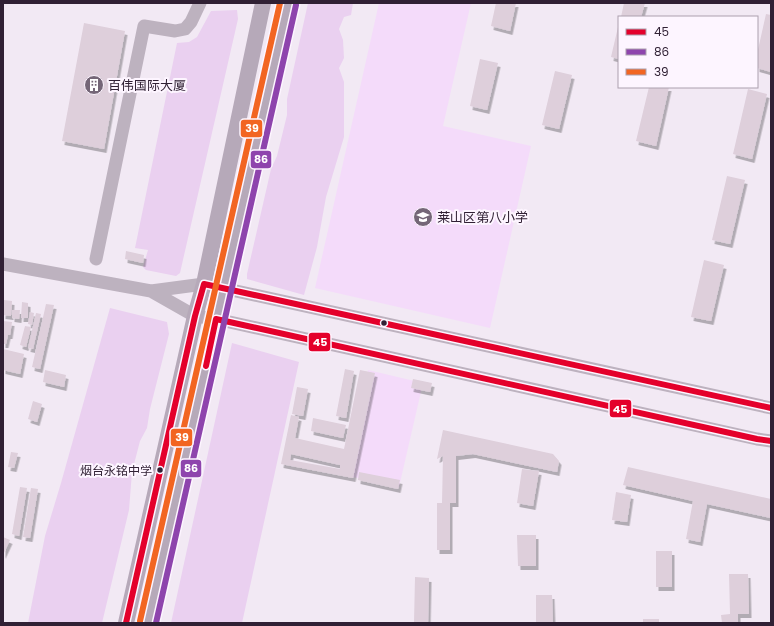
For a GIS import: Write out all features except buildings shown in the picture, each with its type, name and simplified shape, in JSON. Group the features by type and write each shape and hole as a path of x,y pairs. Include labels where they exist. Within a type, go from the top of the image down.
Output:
{"main road":[{"path":"148,623 288,3"},
{"path":"126,623 195,316 204,284 262,7"}],"street":[{"path":"96,259 144,26 175,31 185,29 200,3"},
{"path":"3,264 151,291 204,284 771,408"},
{"path":"151,291 195,316 216,319 771,441"}],"shaded area":[{"path":"308,3 353,3 351,15 344,17 339,29 343,40 344,58 339,68 344,82 344,137 326,197 317,247 304,295 247,279 247,274 271,169 277,156 287,115 287,99"},
{"name":"莱山区第八小学","path":"379,3 471,3 443,126 531,146 490,328 315,288"},
{"path":"237,10 238,19 180,273 176,276 146,270 143,267 148,250 135,248 177,43 189,42 197,37 211,11"},
{"path":"110,308 167,322 169,334 150,409 147,428 140,441 132,472 129,510 102,623 28,623 45,536"},
{"path":"232,343 299,362 242,623 171,623"},
{"path":"368,370 423,383 399,487 344,475"}],"transit line":[{"name":"39","path":"140,621 280,3"},
{"name":"86","path":"156,623 296,5"},
{"name":"45","path":"126,623 195,316 204,284 771,408"},
{"name":"45","path":"206,366 216,319 771,441"}],"place":[{"name":"百伟国际大厦","path":"94,85"},
{"name":"莱山区第八小学","path":"423,217"},
{"name":"烟台永铭中学","path":"160,470"}]}
